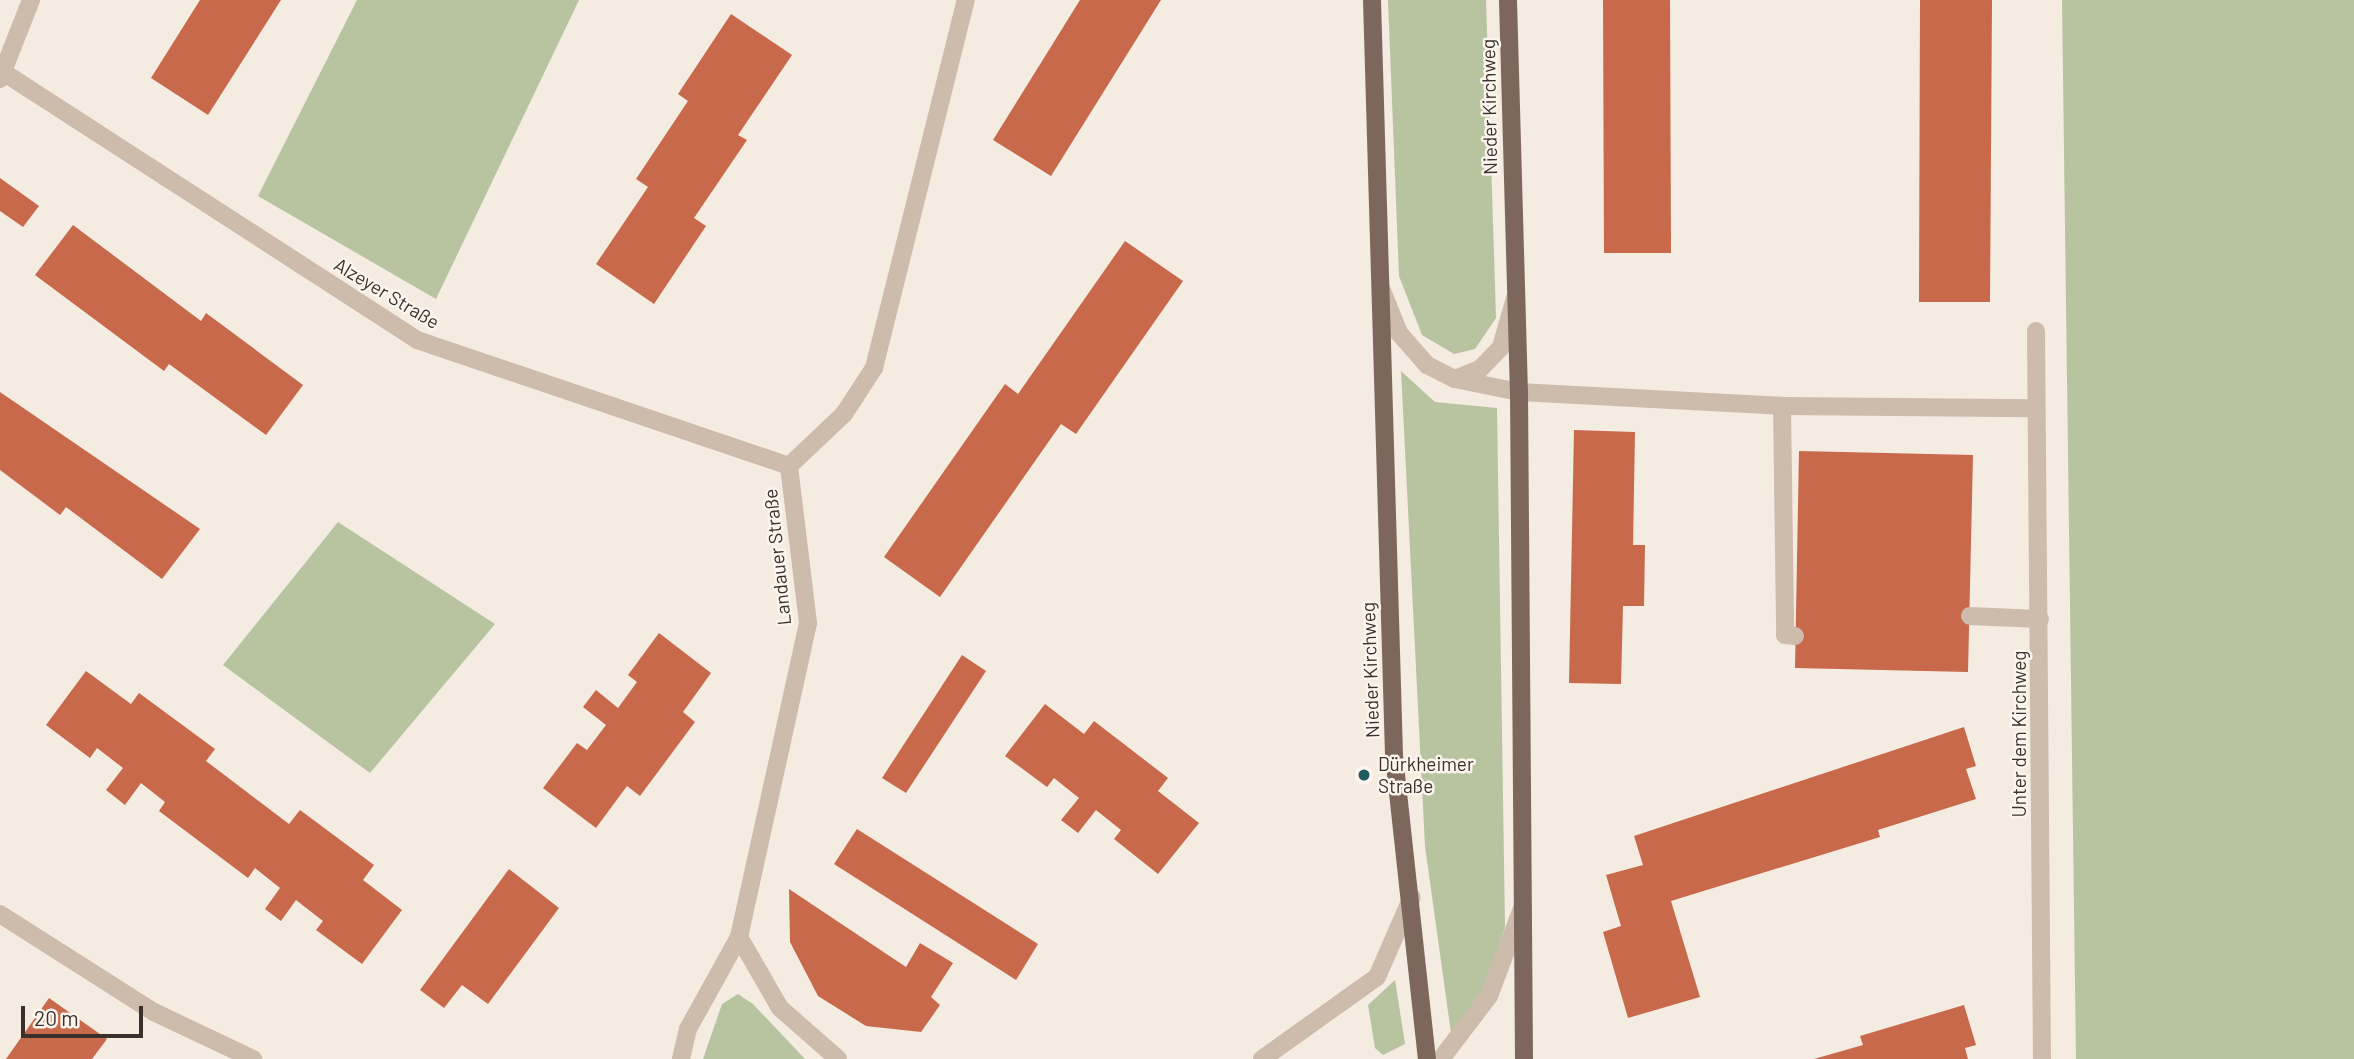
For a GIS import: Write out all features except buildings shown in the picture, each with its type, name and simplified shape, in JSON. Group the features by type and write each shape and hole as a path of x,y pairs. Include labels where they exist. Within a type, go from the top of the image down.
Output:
{"main road":[{"name":"Nieder Kirchweg","path":"1372,0 1377,279 1394,756 1412,897 1427,1059"},
{"name":"Nieder Kirchweg","path":"1508,0 1520,392 1521,911 1524,1059"}],"street":[{"name":"Alzeyer Straße","path":"31,0 1,74 417,340 789,466"},
{"name":"Landauer Straße","path":"681,1059 688,1029 739,937 808,623 789,466 844,414 874,368 966,0"},
{"name":"Nieder Kirchweg","path":"1377,279 1399,333 1427,365 1455,379 1520,392"},
{"name":"Nieder Kirchweg","path":"1455,379 1480,369 1501,347 1515,297"},
{"name":"Unter dem Kirchweg","path":"2036,331 2042,1059"},
{"path":"1520,392 1782,406 2035,408"},
{"path":"1782,406 1785,635 1796,636"},
{"path":"1970,616 2040,619"},
{"path":"1262,1059 1377,977 1412,897"},
{"path":"1441,1059 1489,996 1521,911"},
{"path":"0,914 154,1012 253,1059"},
{"path":"739,937 780,1008 838,1059"}],"green space":[{"path":"357,0 579,0 436,299 258,196"},
{"path":"1388,0 1486,0 1496,318 1475,349 1454,354 1422,335 1399,276"},
{"path":"2062,0 2354,0 2354,1059 2076,1059"},
{"path":"1401,371 1435,402 1497,408 1505,927 1484,989 1451,1033 1425,846"},
{"path":"338,522 495,624 370,773 223,665"},
{"path":"1395,980 1405,1044 1383,1055 1375,1048 1368,1005"},
{"path":"738,994 753,1004 805,1059 703,1059 722,1004"}],"place":[{"name":"Dürkheimer Straße","path":"1364,775"}]}
